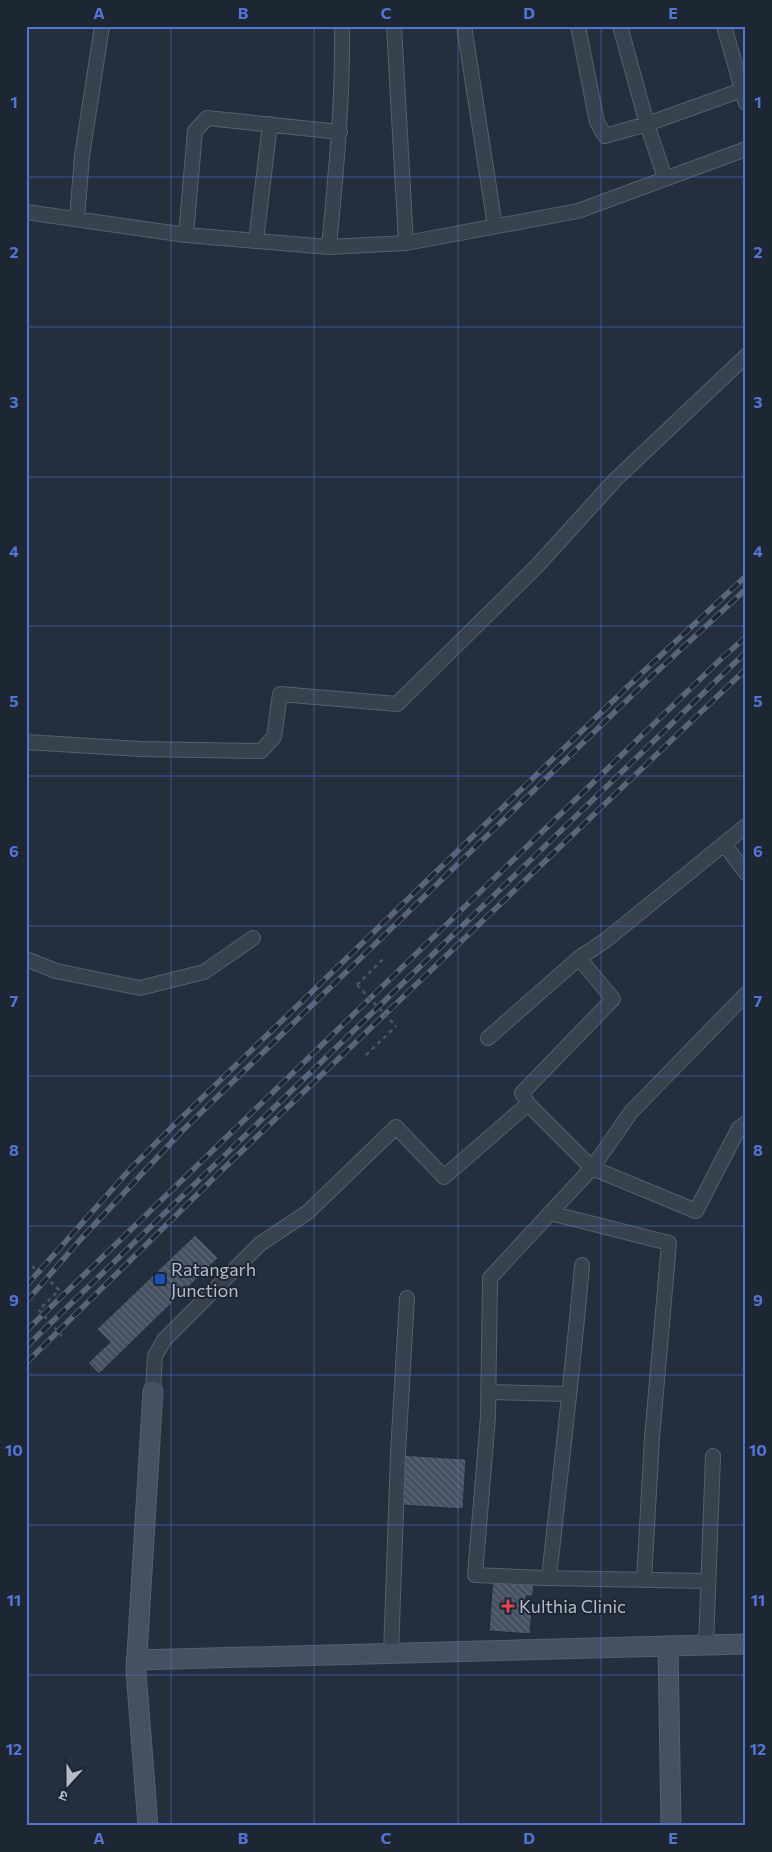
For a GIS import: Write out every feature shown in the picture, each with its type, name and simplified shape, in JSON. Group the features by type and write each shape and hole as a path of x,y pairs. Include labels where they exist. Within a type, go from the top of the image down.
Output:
{"street":[{"path":"77,219 82,156 102,26"},
{"path":"329,247 340,132 343,78 342,26"},
{"path":"394,26 406,243"},
{"path":"464,26 495,226"},
{"path":"578,26 597,122 605,136 744,96 724,26"},
{"path":"620,26 647,124 665,178"},
{"path":"186,235 195,131 207,118 340,132"},
{"path":"256,241 270,124"},
{"path":"26,212 186,235 329,247 406,243 578,210 746,149"},
{"path":"26,742 140,749 261,752 274,737 280,694 398,704 536,567 616,479 746,356"},
{"path":"488,1038 579,958 606,940 746,826"},
{"path":"724,844 746,873"},
{"path":"26,959 56,971 140,988 204,972 253,938"},
{"path":"579,958 612,999 522,1093 528,1104 592,1168 696,1211 739,1128 746,1123"},
{"path":"708,1581 475,1575 488,1417 490,1278 592,1168 631,1112 746,994"},
{"path":"148,1826 136,1660 156,1356 164,1340 260,1244 308,1212 396,1127 444,1177 528,1104"},
{"path":"550,1213 668,1242 652,1438 644,1580"},
{"path":"549,1578 582,1265"},
{"path":"391,1654 398,1452 406,1298"},
{"path":"488,1392 568,1394"},
{"path":"706,1645 713,1456"},
{"path":"136,1660 746,1644"},
{"path":"668,1646 671,1826"}],"path":[{"path":"366,1055 396,1026 357,984 385,957"},
{"path":"26,1261 59,1290 39,1310 62,1336"}],"building":[{"path":"195,1235 218,1258 99,1374 88,1363 110,1342 97,1329"},
{"path":"401,1455 466,1459 463,1509 398,1505"},
{"path":"493,1577 534,1580 533,1596 526,1596 525,1609 532,1609 530,1634 489,1631"}],"railway":[{"path":"26,1286 132,1167 175,1124 645,670 746,576"},
{"path":"26,1302 80,1240 182,1131 652,676 746,589"},
{"path":"26,1331 722,658 746,637"},
{"path":"26,1347 746,652"},
{"path":"26,1363 220,1172 746,669"}],"place":[{"name":"Ratangarh Junction","path":"160,1279"},
{"name":"Kulthia Clinic","path":"508,1606"}]}
